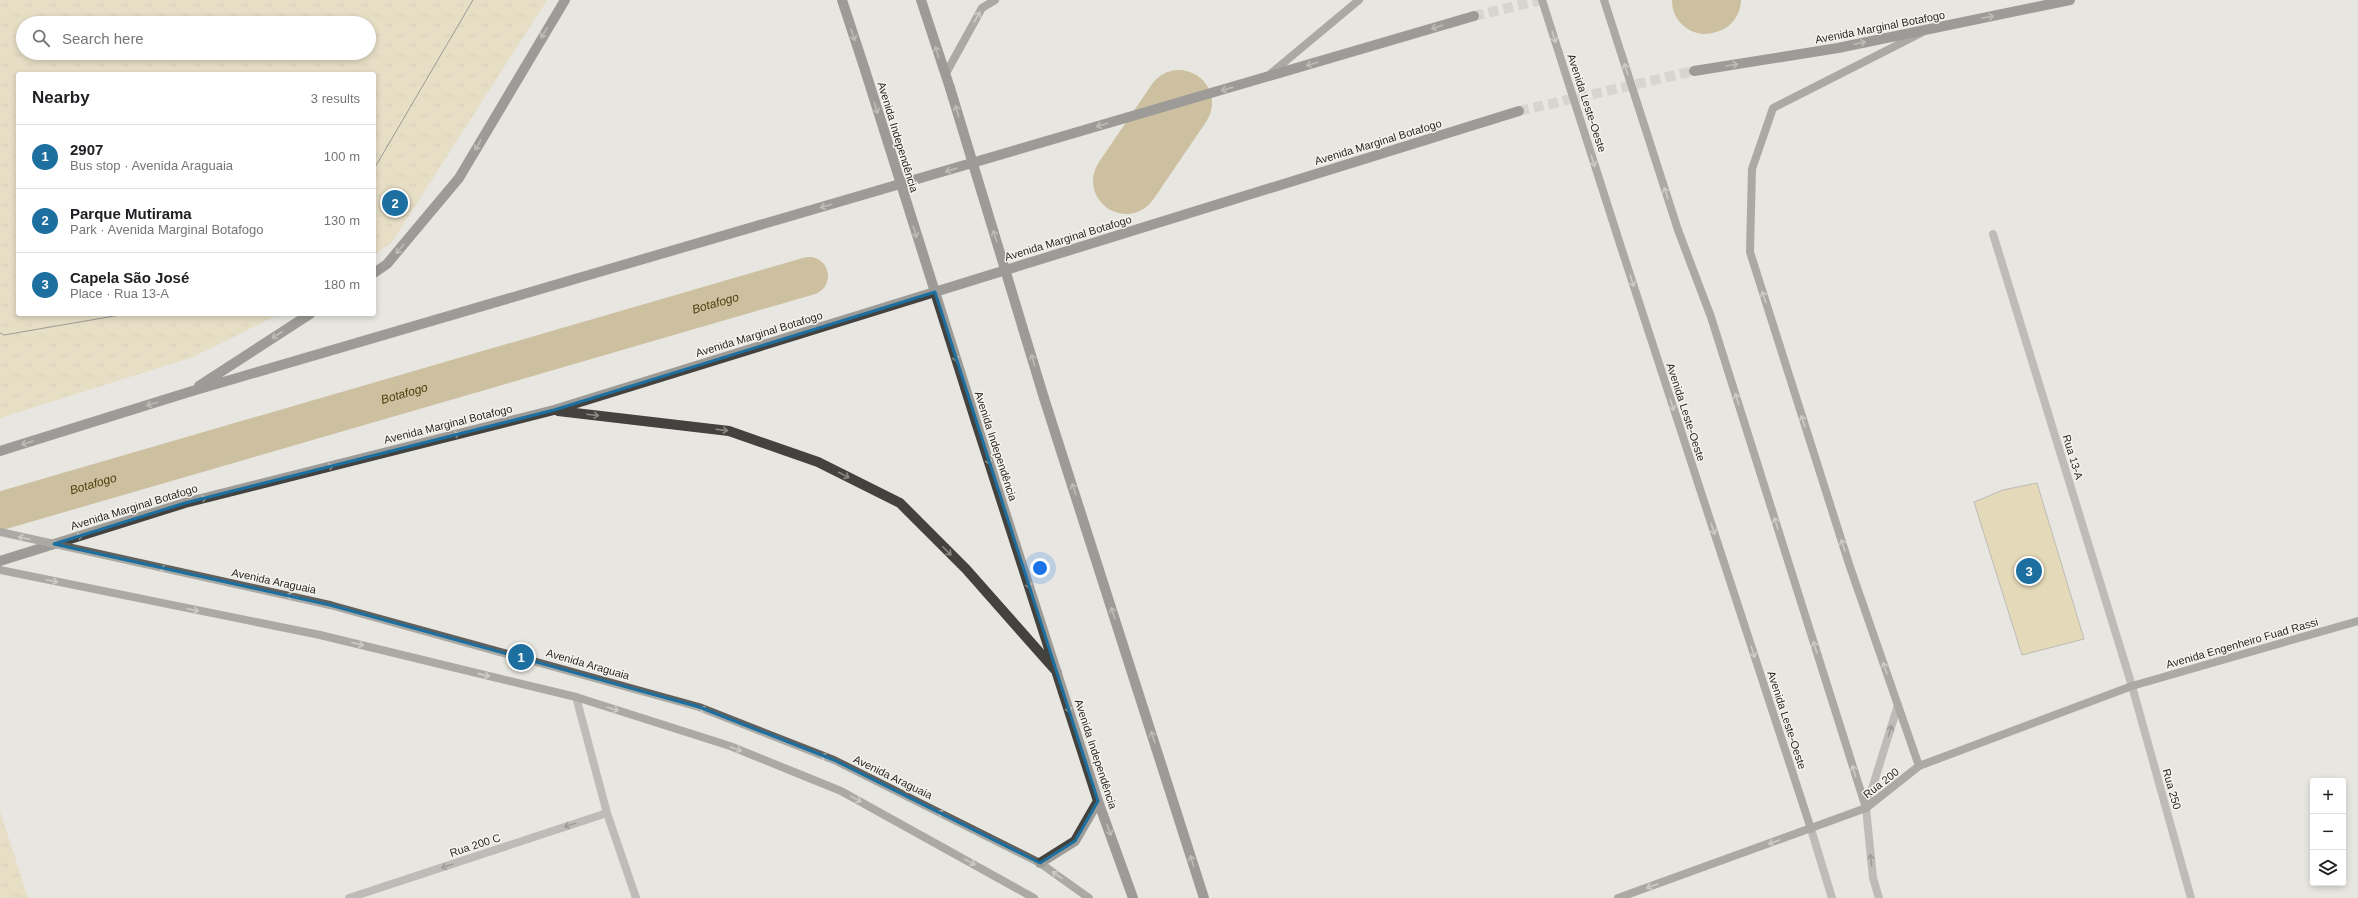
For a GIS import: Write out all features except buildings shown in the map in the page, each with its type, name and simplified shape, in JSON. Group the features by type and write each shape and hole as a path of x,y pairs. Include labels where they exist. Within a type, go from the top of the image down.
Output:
{"main road":[{"path":"376,272 387,264 459,178 564,0"},
{"name":"Avenida Independência","path":"842,0 1098,801 1133,898"},
{"path":"921,0 944,75 950,88 1044,398 1204,898"},
{"path":"944,75 982,8 996,0"},
{"path":"1265,78 1359,0"},
{"name":"Avenida Leste-Oeste","path":"1542,0 1811,829"},
{"path":"1604,0 1678,230 1711,317 1866,808"},
{"name":"Avenida Marginal Botafogo","path":"1694,71 1838,48 2070,0"},
{"path":"0,451 189,392 1474,16"},
{"path":"1919,766 1849,564 1750,252 1752,169 1773,108 1928,30"},
{"name":"Avenida Marginal Botafogo","path":"0,561 185,503 554,410 1519,111"},
{"path":"189,392 307,316"},
{"path":"554,410 729,431 818,462 900,503 966,569 1057,672"},
{"name":"Avenida Araguaia","path":"0,532 330,605 699,707 834,760 1040,863 1089,898"},
{"path":"0,570 320,635 576,697 730,746 841,791 1034,898"},
{"name":"Avenida Engenheiro Fuad Rassi","path":"2132,686 2358,621"},
{"name":"Rua 200","path":"1618,898 1866,808 1919,766 2132,686"},
{"path":"1040,863 1075,841 1098,801"}],"street":[{"name":"Rua 13-A","path":"1993,234 2132,686"},
{"name":"Rua 250","path":"2132,686 2191,898"},
{"path":"576,697 608,813 636,898"},
{"path":"1879,898 1873,878 1866,808 1898,705"},
{"name":"Rua 200 C","path":"349,898 608,813"},
{"path":"1811,829 1832,898"}],"highlighted area":[{"path":"935,292 1098,801 1075,841 1040,863 834,760 699,707 330,605 54,544 185,503 554,410"}],"green space":[{"path":"0,0 547,0 392,242 376,254 376,72 16,72 16,316 276,316 193,357 0,418"},
{"path":"0,811 28,898 0,898"}],"waterway":[{"path":"1126,181 1179,103"},
{"name":"Botafogo","path":"0,511 809,276"}],"tunnel":[{"path":"1474,16 1541,0"},
{"path":"1519,111 1694,71"}],"tram line":[{"path":"376,166 473,0"},
{"path":"0,333 4,335 114,316"}],"place":[{"name":"Parque Mutirama","path":"395,203"},
{"name":"Capela São José","path":"2029,571"},
{"name":"2907","path":"521,657"}]}
